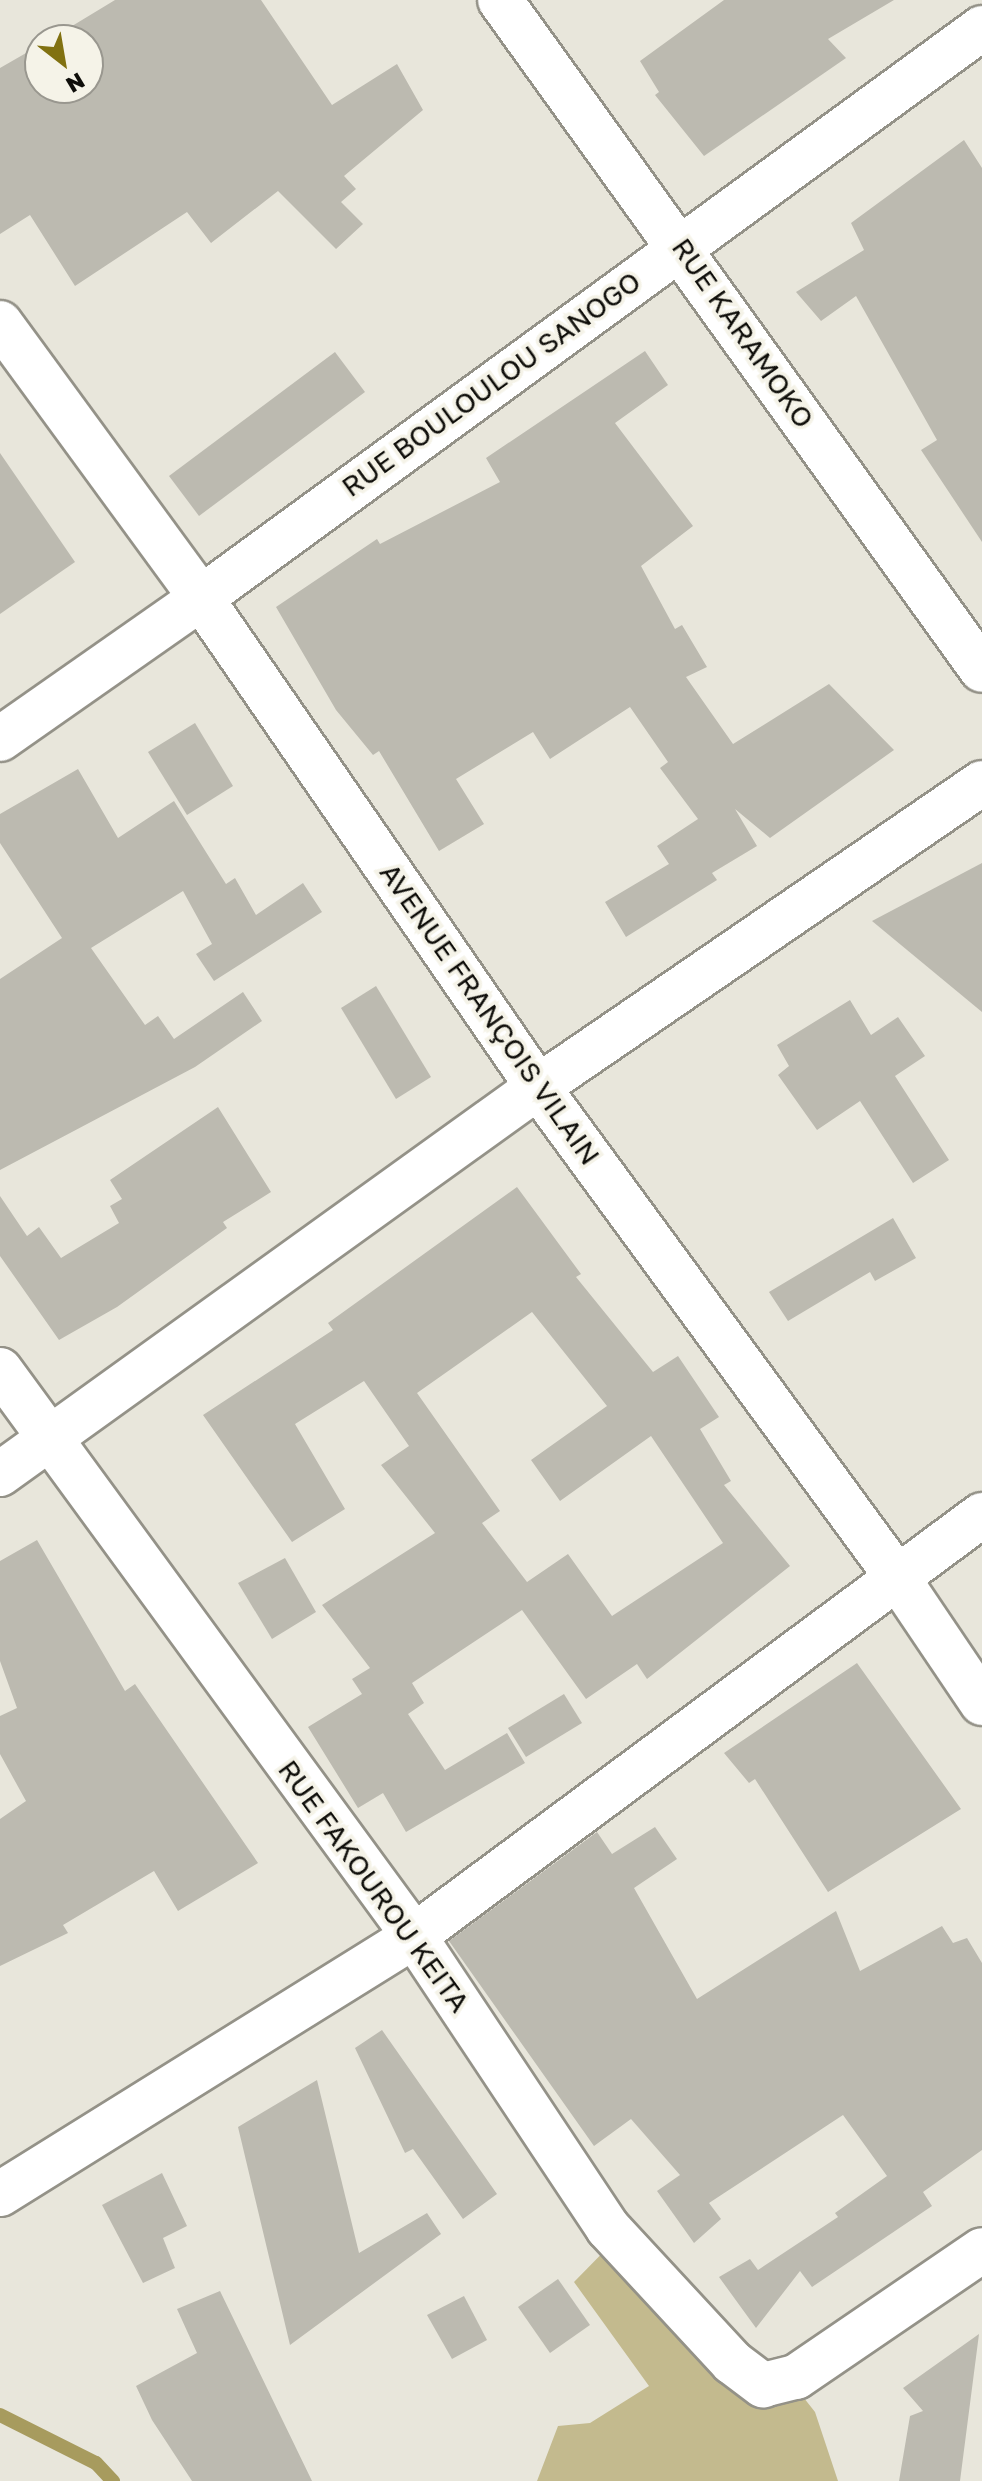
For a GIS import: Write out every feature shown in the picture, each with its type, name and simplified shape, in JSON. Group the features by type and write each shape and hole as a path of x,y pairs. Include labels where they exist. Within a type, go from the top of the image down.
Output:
{"street":[{"name":"RUE KARAMOKO","path":"500,0 681,244 982,670"},
{"name":"RUE BOULOULOU SANOGO","path":"0,739 201,598 681,244 982,28"},
{"name":"AVENUE FRANÇOIS VILAIN","path":"0,323 201,598 538,1087 897,1577 982,1703"},
{"path":"0,1474 538,1087 982,783"},
{"name":"RUE FAKOUROU KEITA","path":"0,1370 414,1936 608,2228 712,2343 763,2385 796,2377 982,2250"},
{"path":"0,2194 414,1936 982,1515"}],"shaded area":[{"path":"625,2230 682,2274 736,2349 785,2374 815,2412 838,2481 537,2481 558,2426 590,2423 649,2386 574,2282"}],"building":[{"path":"115,0 261,0 332,105 397,64 423,110 344,176 356,189 341,202 363,224 336,249 278,191 211,243 187,212 75,286 30,215 0,234 0,68 24,54 24,104 104,104 104,24 75,24"},
{"path":"724,0 894,0 828,39 846,58 704,156 655,95 659,92 640,61"},
{"path":"964,140 982,168 982,542 921,450 937,440 856,296 821,321 796,292 864,250 851,223"},
{"path":"645,351 668,385 615,423 693,526 641,566 675,629 682,625 707,667 686,677 733,744 829,684 894,750 770,838 735,809 757,846 712,873 717,880 626,937 605,902 669,864 657,846 698,819 660,768 668,762 630,707 550,759 533,732 456,779 484,824 439,851 379,751 373,755 336,710 276,607 377,539 380,544 500,482 486,458"},
{"path":"335,352 365,392 199,516 169,476"},
{"path":"0,453 75,562 0,614"},
{"path":"195,723 233,786 187,815 148,752"},
{"path":"78,769 118,838 174,801 226,884 235,878 256,915 303,883 322,912 214,981 196,954 212,944 183,891 91,948 145,1025 158,1016 174,1039 243,992 262,1021 195,1067 0,1170 0,979 62,938 0,843 0,814"},
{"path":"982,863 982,1012 872,921"},
{"path":"376,986 431,1077 396,1099 341,1008"},
{"path":"850,1000 871,1035 898,1017 925,1056 895,1076 949,1160 913,1183 860,1101 817,1130 778,1075 789,1066 777,1045"},
{"path":"218,1107 271,1192 223,1222 227,1228 117,1307 59,1340 0,1256 0,1196 27,1236 39,1227 61,1258 119,1223 110,1206 122,1199 110,1180"},
{"path":"517,1187 581,1274 576,1277 653,1372 678,1356 719,1417 700,1429 731,1481 724,1485 790,1566 647,1679 637,1664 586,1699 522,1610 412,1683 424,1703 408,1714 445,1770 507,1733 525,1763 406,1832 383,1793 358,1808 308,1727 362,1694 352,1679 370,1668 322,1605 435,1533 381,1465 409,1446 364,1381 295,1424 345,1509 292,1542 203,1415 333,1330 328,1323","holes":["532,1312 607,1406 531,1460 560,1501 651,1436 723,1543 612,1616 568,1554 527,1582 482,1523 500,1511 417,1393"]},
{"path":"893,1218 916,1258 875,1281 870,1272 788,1321 769,1292"},
{"path":"37,1540 125,1691 135,1684 258,1863 178,1911 154,1871 63,1925 68,1933 0,1966 0,1819 26,1801 0,1754 0,1716 17,1708 0,1661 0,1561"},
{"path":"285,1558 316,1612 272,1639 238,1583"},
{"path":"857,1663 961,1809 828,1892 755,1779 749,1783 724,1753"},
{"path":"564,1694 582,1723 526,1757 508,1728"},
{"path":"655,1827 677,1859 634,1888 697,1999 836,1911 860,1971 942,1926 953,1943 967,1938 982,1963 982,2150 923,2192 932,2206 812,2287 800,2271 756,2328 719,2277 750,2259 758,2270 838,2217 835,2213 887,2176 843,2115 709,2203 721,2219 694,2243 657,2191 680,2175 631,2119 594,2146 449,1941 597,1832 612,1854"},
{"path":"382,2030 497,2194 463,2219 413,2149 405,2153 355,2048"},
{"path":"317,2080 359,2253 427,2213 441,2234 290,2345 238,2127"},
{"path":"162,2173 187,2226 163,2238 175,2268 143,2283 102,2205"},
{"path":"558,2279 590,2325 550,2353 518,2307"},
{"path":"220,2291 312,2481 192,2481 152,2420 136,2386 197,2353 177,2309"},
{"path":"464,2296 487,2340 452,2359 427,2315"},
{"path":"979,2334 960,2481 899,2481 910,2416 923,2411 903,2388"}],"waterway":[{"path":"0,2415 96,2463 113,2481"}]}
